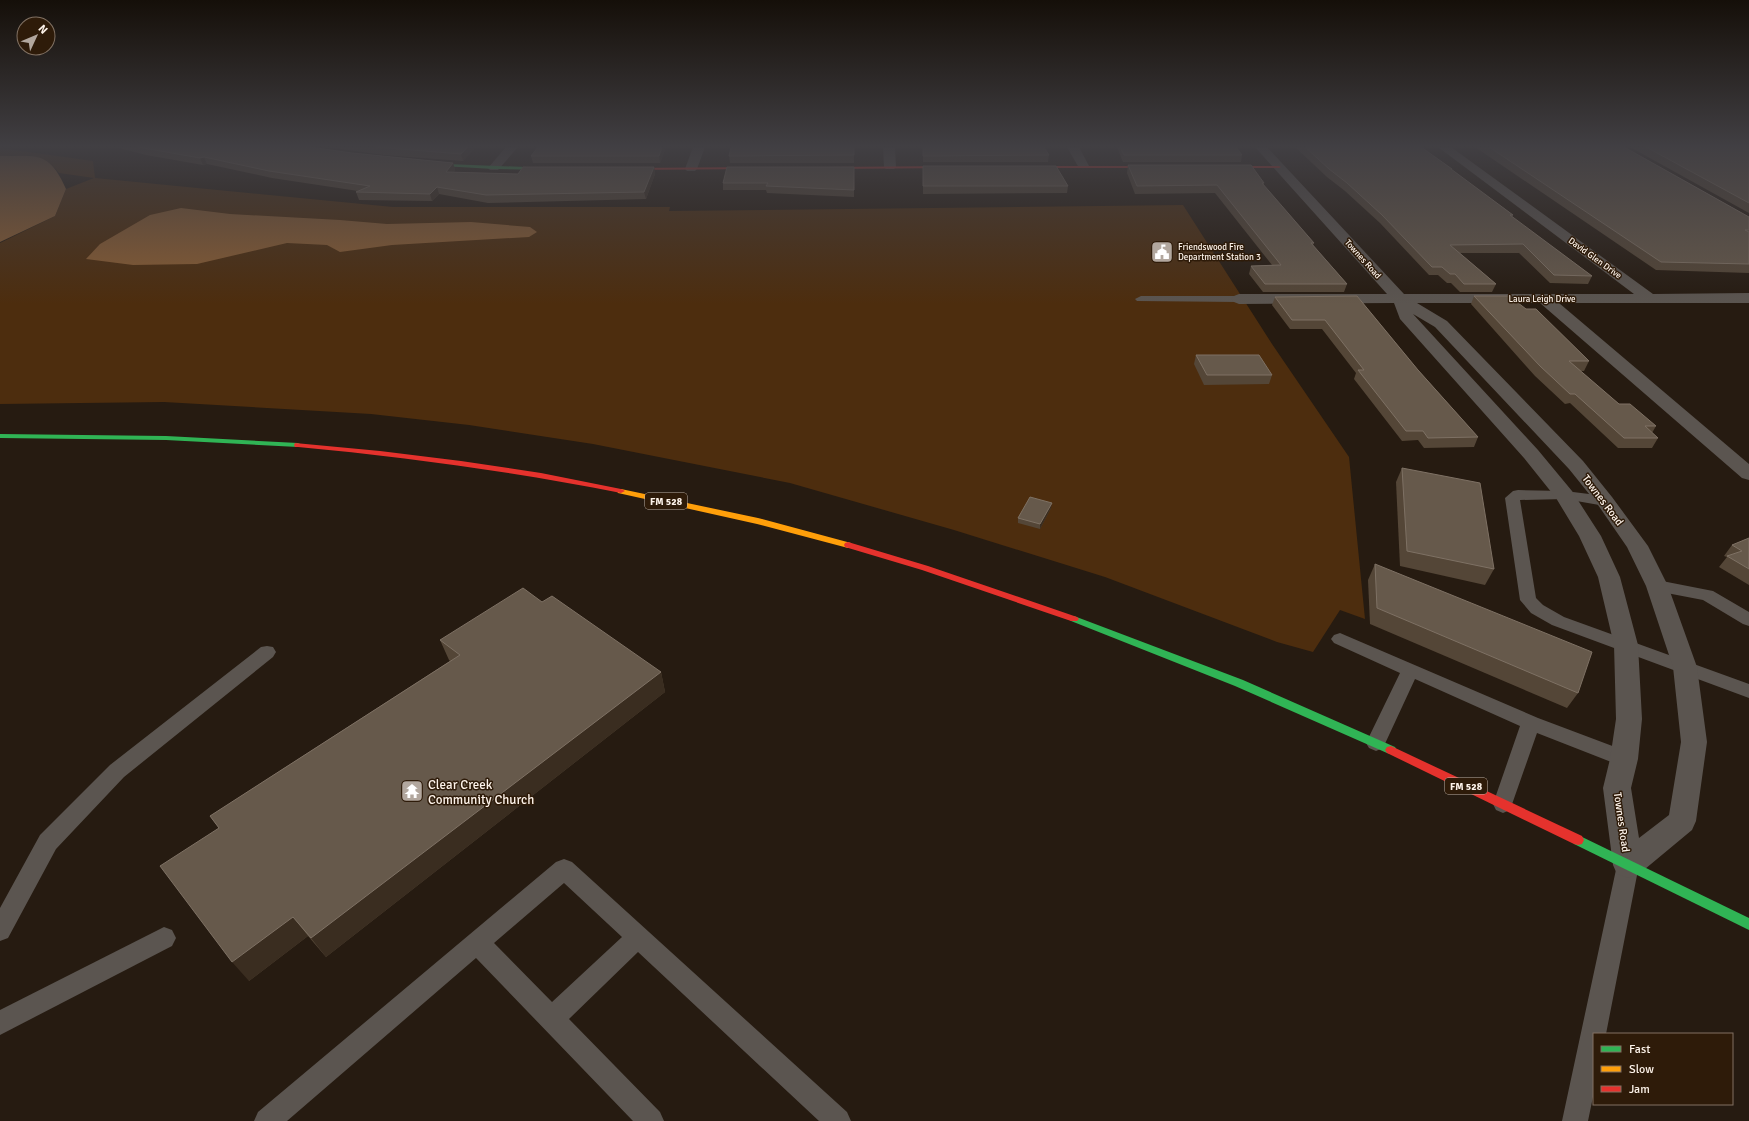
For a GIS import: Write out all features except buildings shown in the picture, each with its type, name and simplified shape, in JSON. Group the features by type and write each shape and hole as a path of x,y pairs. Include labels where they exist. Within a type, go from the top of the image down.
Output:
{"main road":[{"name":"FM 528","path":"0,436 62,435 201,439 332,448 422,458 515,472 712,510 894,559 1008,596 1206,670 1376,743 1749,924"}],"street":[{"name":"Townes Road","path":"1308,199 1400,300 1441,324 1576,465 1605,501 1637,546 1657,586 1685,667 1694,742 1682,821 1628,865"},
{"name":"David Glen Drive","path":"1515,199 1649,298"},
{"path":"1728,298 1749,312"},
{"name":"Laura Leigh Drive","path":"1239,299 1400,300 1749,298"},
{"path":"1545,299 1749,474"},
{"name":"Townes Road","path":"1400,300 1406,316 1531,454 1565,495 1590,536 1609,577 1626,645 1629,719 1624,759 1617,788 1628,865"}],"lane":[{"path":"1141,299 1239,299"},
{"path":"1605,501 1565,495 1518,494 1512,498 1528,600 1536,609 1558,621 1749,691"},
{"path":"1657,586 1706,595 1749,620"},
{"path":"1340,639 1531,723 1624,759"},
{"path":"0,930 48,842 117,771 267,652"},
{"path":"1376,743 1410,670"},
{"path":"1503,804 1531,723"},
{"path":"1593,1033 1628,865"},
{"path":"267,1121 564,869 838,1121"},
{"path":"551,1019 638,936"},
{"path":"0,1023 164,938"},
{"path":"477,942 651,1121"},
{"path":"1575,1121 1593,1034"}],"shaded area":[{"path":"0,199 62,199 55,216 0,242"},
{"path":"62,199 314,199 393,207 670,207 669,211 1183,205 1272,344 1349,457 1365,619 1340,610 1313,652 1277,642 1105,577 954,530 790,483 593,444 469,425 371,414 164,402 0,404 0,243 55,216"},
{"path":"181,208 230,214 387,224 471,222 530,227 537,232 529,237 392,245 340,252 327,245 287,243 197,264 133,265 86,259 100,244 150,215"}],"traffic: fast":[{"path":"0,436 166,438 298,445"},
{"path":"1074,619 1239,683 1391,750"},
{"path":"1578,840 1749,924"}],"traffic: slow":[{"path":"621,491 758,521 848,545"}],"traffic: jam":[{"path":"298,445 461,463 621,491"},
{"path":"848,545 925,568 1074,619"},
{"path":"1391,750 1578,840"}],"place":[{"name":"Friendswood Fire Department Station 3","path":"1162,252"},
{"name":"Clear Creek Community Church","path":"412,791"}]}
